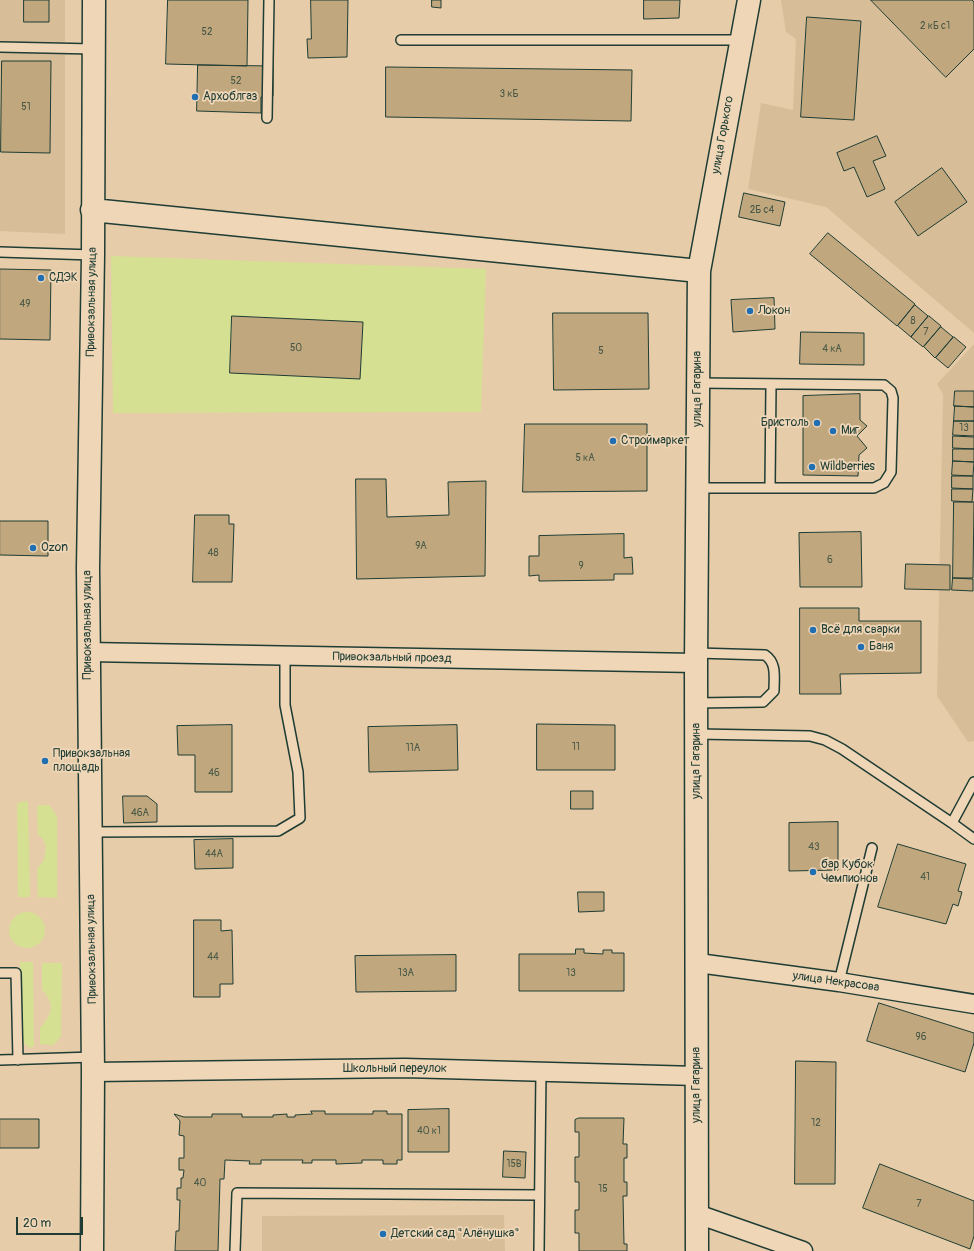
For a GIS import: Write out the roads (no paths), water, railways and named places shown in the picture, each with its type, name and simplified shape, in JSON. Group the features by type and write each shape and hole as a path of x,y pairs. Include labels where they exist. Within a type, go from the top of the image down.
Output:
{"street":[{"name":"Привокзальная улица","path":"92,1251 93,1064 88,568 93,255 94,0"},
{"name":"улица Горького","path":"699,271 749,0"},
{"path":"92,210 699,271"},
{"name":"улица Гагарина","path":"697,1251 698,963 696,658 699,271"},
{"name":"Привокзальный проезд","path":"88,652 285,657 696,658"},
{"name":"улица Некрасова","path":"698,963 839,982 974,1004"},
{"name":"Школьный переулок","path":"93,1064 404,1068 697,1076"},
{"path":"697,1214 803,1251"}],"lane":[{"path":"267,118 269,0"},
{"path":"401,40 741,40"},
{"path":"0,47 94,49"},
{"path":"0,252 93,255"},
{"path":"698,383 884,385 891,391 893,398 891,472 884,483 874,488 698,488"},
{"path":"770,488 771,384"},
{"path":"696,658 765,655 770,659 774,668 774,691 763,702 696,703"},
{"path":"90,832 278,831 300,818 298,772 285,705 285,657"},
{"path":"697,734 810,736 825,740 842,749 974,839"},
{"path":"952,823 974,782"},
{"path":"839,982 872,848"},
{"path":"0,973 16,973 18,1060"},
{"path":"0,1060 93,1064"},
{"path":"539,1251 538,1195 541,1072"},
{"path":"235,1251 237,1193 538,1195"}],"place":[{"name":"Архоблгаз","path":"195,97"},
{"name":"СДЭК","path":"41,278"},
{"name":"Локон","path":"750,311"},
{"name":"Бристоль","path":"817,423"},
{"name":"Миг","path":"833,431"},
{"name":"Строймаркет","path":"613,441"},
{"name":"Wildberries","path":"812,467"},
{"name":"Ozon","path":"33,548"},
{"name":"Всё для сварки","path":"813,630"},
{"name":"Баня","path":"861,647"},
{"name":"Привокзальная площадь","path":"45,761"},
{"name":"бар Кубок Чемпионов","path":"813,872"},
{"name":"Детский сад \"Алёнушка\"","path":"383,1234"}]}
